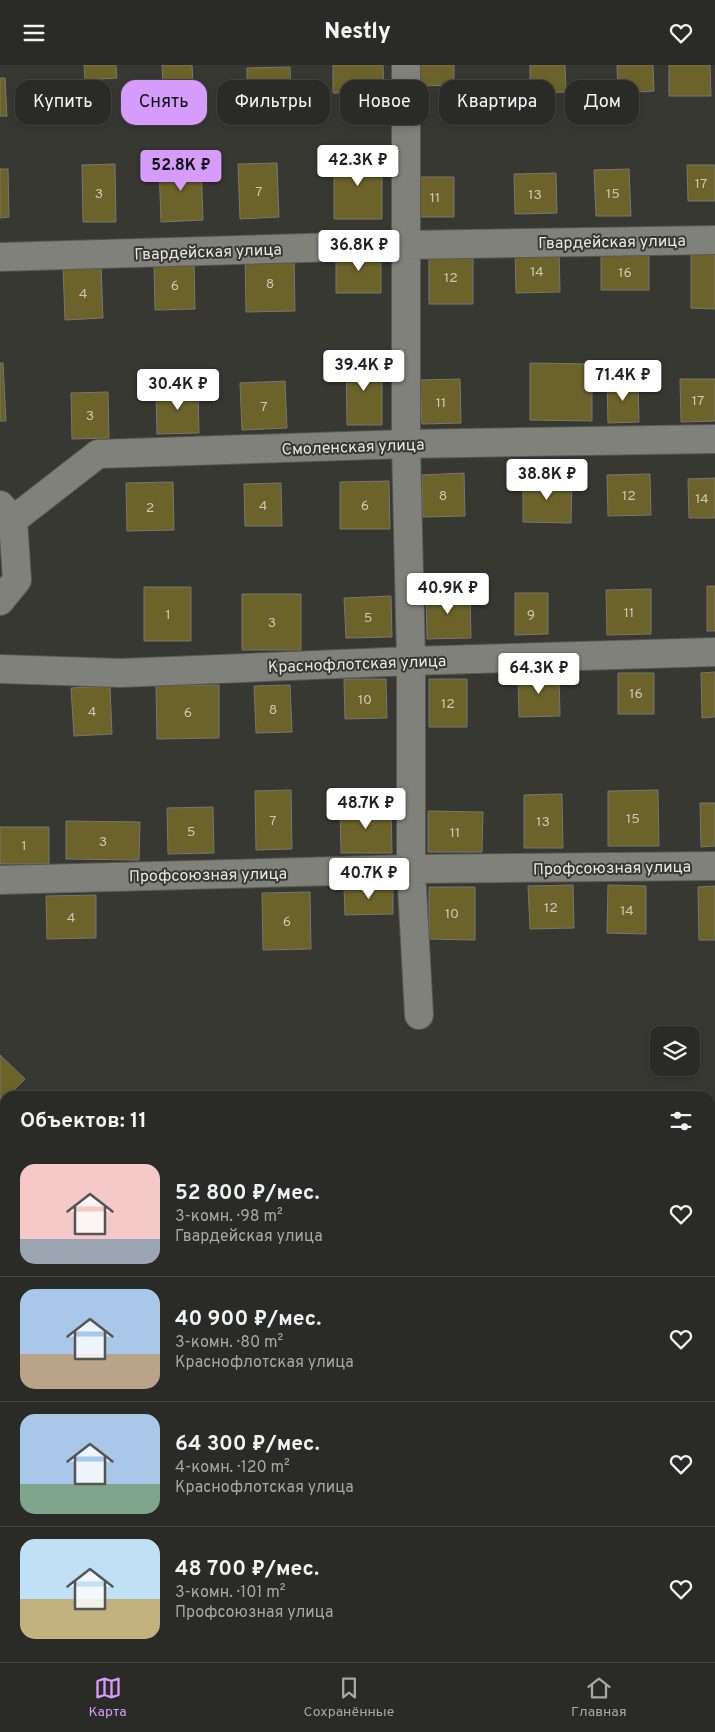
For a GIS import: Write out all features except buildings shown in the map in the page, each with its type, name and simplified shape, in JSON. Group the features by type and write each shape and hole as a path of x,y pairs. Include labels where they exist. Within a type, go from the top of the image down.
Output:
{"street":[{"path":"406,65 406,444 411,661 411,869 419,1015"},
{"name":"Гвардейская улица","path":"0,257 406,245 715,239"},
{"name":"Смоленская улица","path":"7,513 98,454 406,444 715,439"},
{"path":"0,601 16,580 7,513"},
{"name":"Краснофлотская улица","path":"0,669 121,673 411,661 715,653"},
{"name":"Профсоюзная улица","path":"0,880 411,869 715,866"}]}
